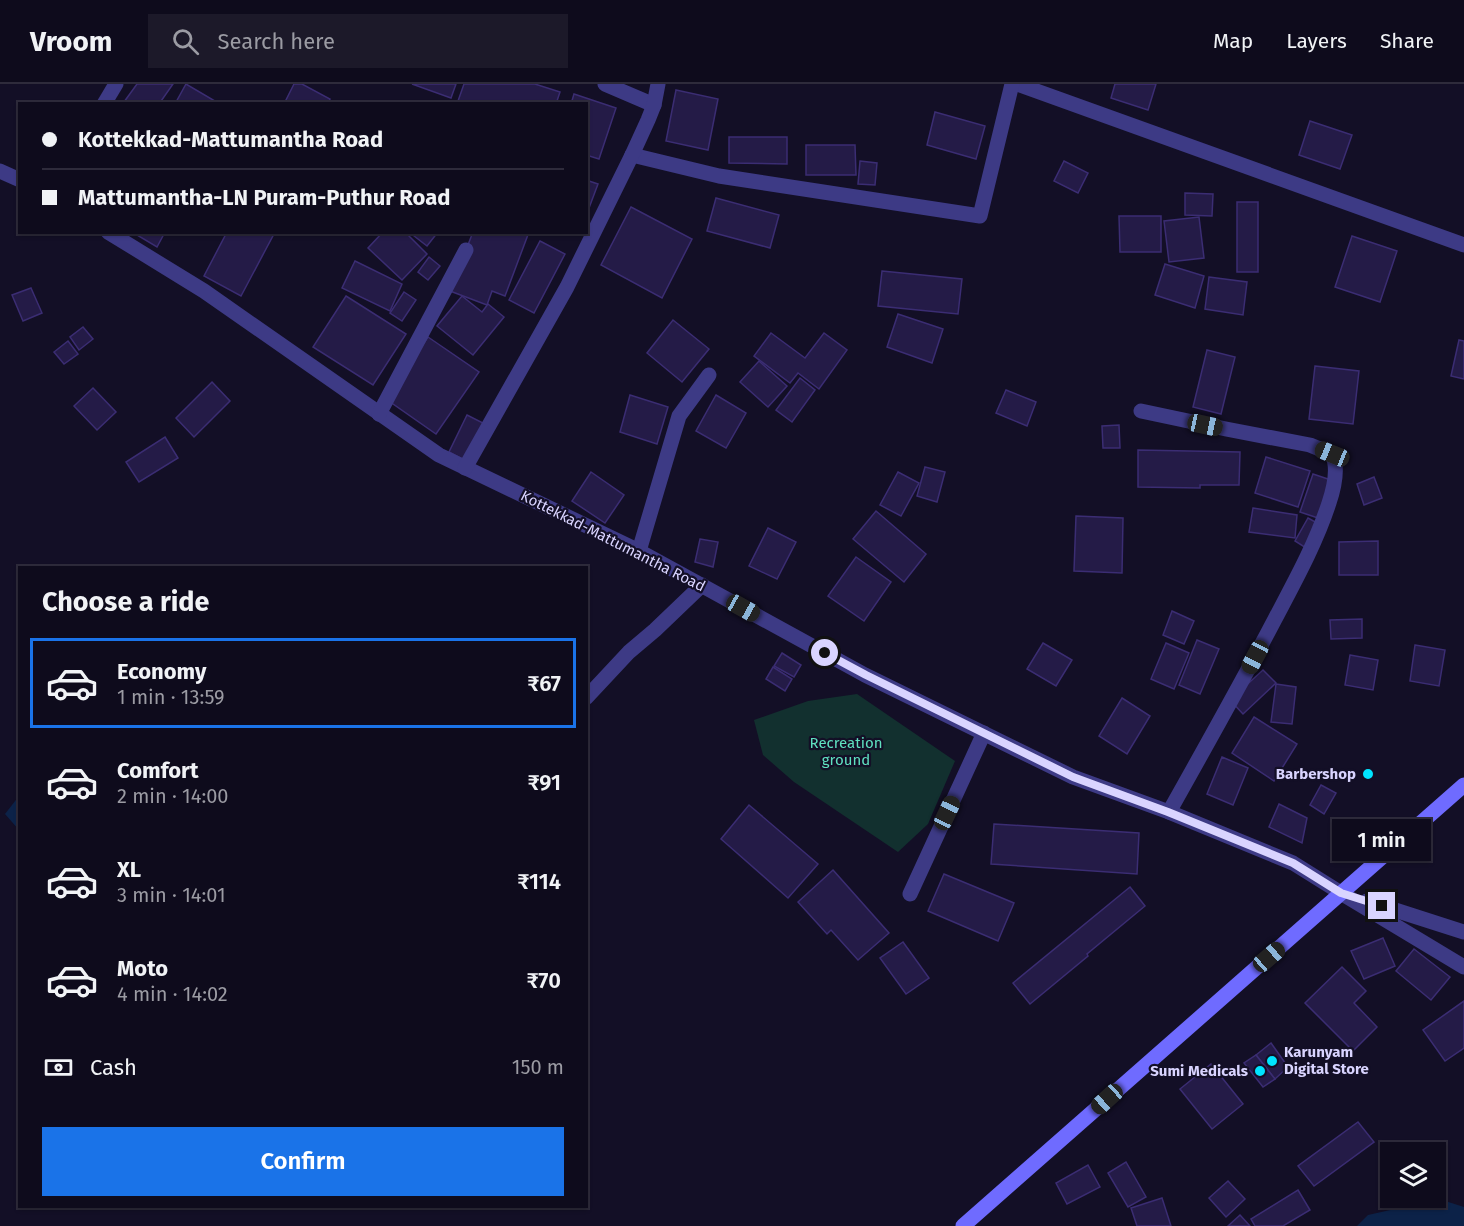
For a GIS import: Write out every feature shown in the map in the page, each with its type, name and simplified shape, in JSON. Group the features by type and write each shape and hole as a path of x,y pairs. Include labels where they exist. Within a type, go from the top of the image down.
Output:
{"main road":[{"path":"963,1226 1464,785"}],"street":[{"path":"105,102 116,84"},
{"path":"605,84 654,105"},
{"path":"465,468 567,287 632,155 654,105 658,84"},
{"path":"632,155 719,176 980,216 1015,84 1464,245"},
{"path":"0,171 18,179"},
{"name":"Kottekkad-Mattumantha Road","path":"111,234 204,291 438,455 639,551 866,675 1073,777 1168,812 1293,863 1341,893"},
{"path":"379,414 466,250"},
{"path":"639,551 679,416 709,375"},
{"path":"1141,411 1310,445 1332,454 1335,460 1335,477 1330,501 1310,551 1244,678 1168,812"},
{"path":"588,696 628,652 655,630 702,585"},
{"path":"910,894 984,733"},
{"path":"1341,893 1464,932"},
{"path":"1341,893 1464,967"}],"green space":[{"name":"Recreation ground","path":"857,694 955,761 928,824 898,852 794,782 763,755 754,720 808,701"}],"water":[{"path":"18,797 18,829 5,814"},
{"path":"1446,1201 1464,1207 1464,1226 1357,1226 1368,1215 1399,1208 1446,1208"}],"building":[{"path":"137,84 173,84 160,102 124,102"},
{"path":"186,84 217,102 176,102"},
{"path":"294,84 302,84 330,99 329,102 285,102"},
{"path":"412,84 456,84 451,98"},
{"path":"464,84 535,84 560,92 557,102 458,101"},
{"path":"1115,84 1156,84 1148,110 1111,98"},
{"path":"676,90 718,99 708,150 666,141"},
{"path":"574,94 616,108 599,159 588,156 588,102 572,102"},
{"path":"935,112 985,126 976,159 927,145"},
{"path":"1310,121 1352,135 1340,169 1299,155"},
{"path":"729,137 787,137 787,164 729,163"},
{"path":"806,145 855,145 856,175 806,175"},
{"path":"860,161 877,163 875,185 858,184"},
{"path":"1064,161 1088,173 1078,193 1054,181"},
{"path":"588,181 598,184 588,211"},
{"path":"1185,193 1213,194 1212,216 1185,215"},
{"path":"716,198 779,215 770,248 707,231"},
{"path":"1237,202 1258,202 1258,272 1237,272"},
{"path":"631,207 692,239 662,298 601,265"},
{"path":"1119,216 1161,216 1161,252 1120,252"},
{"path":"1199,217 1204,258 1169,262 1164,221"},
{"path":"138,234 164,234 157,247"},
{"path":"226,234 274,234 241,296 204,276"},
{"path":"381,234 407,234 427,254 402,280 368,248"},
{"path":"412,234 436,234 427,246"},
{"path":"472,234 528,234 505,296 492,291 487,305 450,291"},
{"path":"1352,236 1397,251 1380,302 1335,287"},
{"path":"540,241 565,254 534,313 509,300"},
{"path":"429,257 440,266 428,280 418,272"},
{"path":"355,261 402,284 390,311 342,288"},
{"path":"1165,264 1204,276 1195,308 1155,295"},
{"path":"882,271 962,279 958,314 878,306"},
{"path":"1209,277 1247,282 1243,315 1205,309"},
{"path":"31,288 42,313 23,321 12,295"},
{"path":"404,292 416,300 402,321 390,313"},
{"path":"346,296 406,334 373,385 313,347"},
{"path":"462,296 482,312 488,304 504,317 473,355 437,326"},
{"path":"898,314 943,329 932,363 887,347"},
{"path":"673,320 709,349 682,382 647,353"},
{"path":"83,327 93,339 79,350 70,337"},
{"path":"771,333 805,358 824,333 847,350 819,389 798,373 790,383 754,356"},
{"path":"428,337 479,372 436,434 386,399"},
{"path":"1459,340 1464,341 1464,379 1451,376"},
{"path":"68,341 78,354 64,364 54,352"},
{"path":"1207,350 1235,357 1221,414 1193,407"},
{"path":"759,361 787,386 768,407 740,382"},
{"path":"1315,366 1359,371 1353,424 1309,419"},
{"path":"800,378 815,390 792,422 776,410"},
{"path":"212,382 230,401 194,437 176,418"},
{"path":"93,388 116,412 97,430 74,406"},
{"path":"1006,390 1036,402 1027,426 996,413"},
{"path":"630,395 668,407 657,444 620,432"},
{"path":"716,395 746,413 726,448 696,431"},
{"path":"467,415 483,423 464,460 449,452"},
{"path":"1119,425 1120,448 1103,448 1102,426"},
{"path":"165,437 178,458 139,482 126,462"},
{"path":"1138,450 1240,452 1239,485 1200,485 1200,488 1138,487"},
{"path":"1266,457 1310,471 1298,507 1255,493"},
{"path":"925,467 945,472 937,502 917,496"},
{"path":"591,472 624,495 605,523 572,501"},
{"path":"898,472 919,483 901,516 880,505"},
{"path":"1313,474 1331,480 1318,518 1300,512"},
{"path":"1374,477 1382,498 1364,505 1357,484"},
{"path":"1253,508 1297,515 1295,538 1249,532"},
{"path":"876,511 926,554 904,582 853,539"},
{"path":"1076,516 1123,518 1122,573 1074,571"},
{"path":"1308,518 1319,524 1306,548 1295,541"},
{"path":"768,528 796,542 777,579 749,566"},
{"path":"700,539 718,542 713,567 695,562"},
{"path":"1378,541 1378,575 1339,575 1339,542"},
{"path":"856,557 891,582 864,621 828,596"},
{"path":"1172,611 1194,621 1184,644 1163,635"},
{"path":"1362,619 1362,638 1331,639 1330,620"},
{"path":"1197,640 1219,649 1200,694 1179,685"},
{"path":"1043,643 1072,660 1056,686 1027,669"},
{"path":"1166,643 1189,653 1174,689 1151,679"},
{"path":"1415,645 1445,650 1439,686 1410,681"},
{"path":"782,653 801,665 794,677 774,666"},
{"path":"1350,655 1378,660 1373,690 1345,685"},
{"path":"773,667 792,679 785,691 766,679"},
{"path":"1263,670 1276,683 1243,714 1230,700"},
{"path":"1276,684 1296,687 1292,724 1271,722"},
{"path":"1122,698 1150,716 1127,754 1099,736"},
{"path":"1254,717 1297,744 1274,781 1232,753"},
{"path":"1222,757 1248,768 1233,805 1207,794"},
{"path":"1321,785 1336,793 1324,814 1310,805"},
{"path":"1279,804 1307,818 1302,843 1269,827"},
{"path":"749,805 818,864 788,898 721,839"},
{"path":"994,824 1139,833 1137,874 991,864"},
{"path":"833,870 889,933 858,960 831,930 827,934 798,902"},
{"path":"944,874 1014,903 998,941 928,911"},
{"path":"1130,887 1145,906 1030,1004 1013,983"},
{"path":"1383,938 1395,966 1364,979 1351,951"},
{"path":"903,942 929,978 906,994 880,958"},
{"path":"1414,949 1450,977 1431,1000 1396,971"},
{"path":"1342,967 1366,991 1354,1003 1377,1027 1353,1051 1305,1003"},
{"path":"1464,1001 1464,1048 1445,1061 1423,1030"},
{"name":"Karunyam Digital Store","path":"1271,1043 1288,1067 1275,1079 1256,1055"},
{"name":"Sumi Medicals","path":"1256,1055 1275,1079 1263,1087 1244,1063"},
{"path":"1211,1064 1243,1104 1212,1129 1180,1089"},
{"path":"1358,1122 1374,1142 1314,1186 1298,1166"},
{"path":"1126,1162 1146,1197 1128,1207 1108,1173"},
{"path":"1088,1165 1100,1187 1067,1204 1056,1183"},
{"path":"1228,1181 1245,1199 1226,1217 1209,1198"},
{"path":"1298,1190 1310,1210 1283,1226 1255,1226 1251,1219"},
{"path":"1162,1198 1171,1226 1137,1226 1131,1208"},
{"path":"1240,1215 1250,1226 1228,1226"}],"place":[{"name":"Barbershop","path":"1368,774"},
{"name":"Karunyam Digital Store","path":"1272,1061"},
{"name":"Sumi Medicals","path":"1260,1071"}],"route":[{"path":"825,653 1073,777 1168,812 1293,863 1341,893 1382,906"}]}
